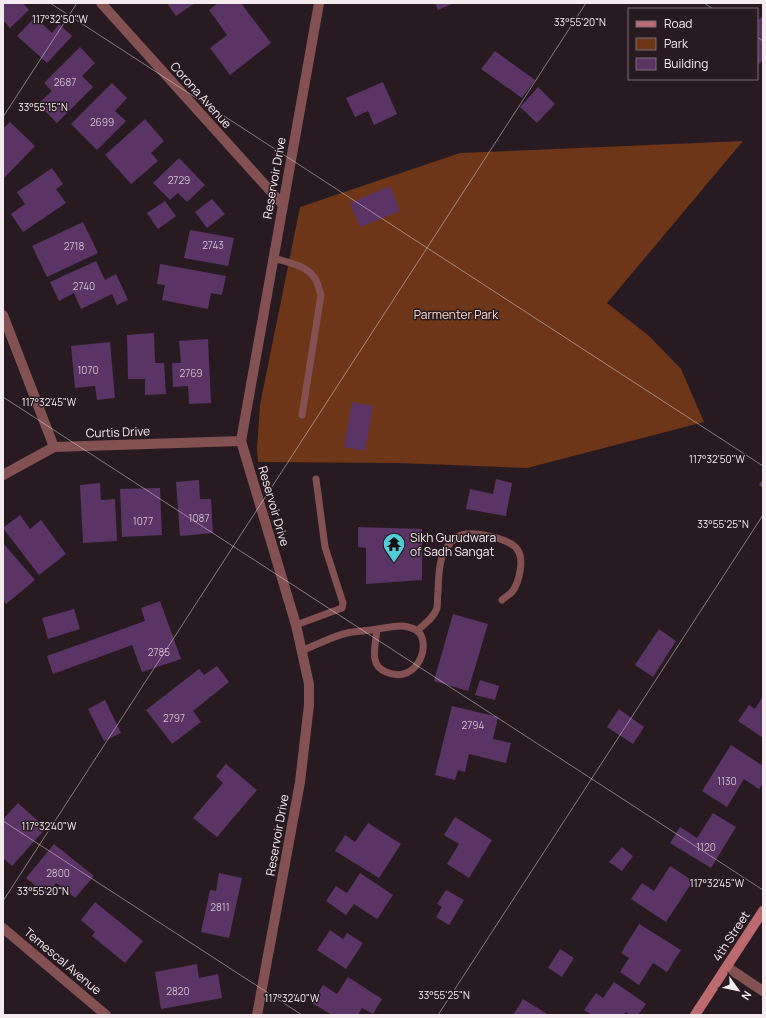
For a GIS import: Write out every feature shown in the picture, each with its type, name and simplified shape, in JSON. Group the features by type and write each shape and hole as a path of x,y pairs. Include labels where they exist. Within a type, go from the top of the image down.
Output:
{"street":[{"name":"Corona Avenue","path":"101,3 283,205"},
{"name":"Reservoir Drive","path":"257,1015 300,782 309,705 309,684 296,625 241,441 319,3"},
{"path":"3,315 54,447"},
{"name":"Curtis Drive","path":"3,475 54,447 241,441"},
{"name":"4th Street","path":"695,1015 763,911"},
{"name":"Temescal Avenue","path":"3,928 106,1015"},
{"path":"727,967 763,991"}],"lane":[{"path":"274,258 296,264 307,270 315,278 321,295 302,415"},
{"path":"296,625 342,608 343,603 325,547 316,479"},
{"path":"417,631 433,616 437,607 442,555 447,546 458,536 473,533 489,536 511,543 518,550 521,564 517,584 512,592 502,600"},
{"path":"301,651 347,633 377,629 402,626 417,631 422,637 423,654 415,667 408,674 400,676 387,673 378,668 374,660 377,629"}],"green space":[{"name":"Parmenter Park","path":"743,141 607,303 649,336 681,369 704,422 527,468 399,463 258,462 257,449 260,405 300,207 460,153"}],"building":[{"path":"3,3 23,3 29,10 10,28 3,20"},
{"path":"167,3 195,3 176,16"},
{"path":"218,3 241,3 271,43 230,75 210,48 227,35 209,10"},
{"path":"435,3 454,3 438,10"},
{"path":"763,16 763,60 758,65 758,20"},
{"path":"35,17 52,33 59,24 72,36 47,63 17,36"},
{"path":"80,47 95,63 82,76 93,87 57,123 38,104 52,91 44,83"},
{"path":"495,51 535,80 522,98 481,69"},
{"path":"383,82 397,114 374,125 368,111 355,117 346,98"},
{"path":"112,83 127,98 115,111 126,121 97,150 71,124"},
{"path":"538,87 555,104 537,123 520,107"},
{"path":"145,119 164,141 151,153 158,161 131,184 105,155"},
{"path":"10,122 35,146 3,179 3,129"},
{"path":"179,158 205,185 187,202 178,193 170,200 153,183"},
{"path":"52,168 63,184 56,189 66,203 23,232 11,214 25,204 17,192"},
{"path":"390,186 400,211 360,227 350,203"},
{"path":"212,199 225,214 207,228 195,212"},
{"path":"165,201 176,216 158,229 147,213"},
{"path":"83,222 98,253 47,277 32,246"},
{"path":"190,230 234,238 228,266 184,258"},
{"path":"96,261 105,280 116,274 128,300 117,305 112,294 81,309 74,293 59,301 50,282"},
{"path":"160,264 226,276 222,295 211,293 208,309 162,300 165,285 157,284"},
{"path":"154,333 155,363 164,363 166,394 145,395 145,379 128,379 127,335"},
{"path":"208,339 211,403 189,404 188,386 173,387 172,363 181,363 179,341"},
{"path":"110,342 115,398 97,400 95,386 75,388 71,346"},
{"path":"352,402 373,406 365,451 344,447"},
{"path":"496,479 512,483 506,516 466,509 470,489 493,494"},
{"path":"763,479 763,488 759,485"},
{"path":"199,480 200,499 211,499 213,533 180,536 176,482"},
{"path":"100,483 101,500 115,499 117,541 83,543 80,485"},
{"path":"160,488 162,535 122,537 120,489"},
{"path":"20,515 30,529 41,520 66,554 39,575 3,528"},
{"name":"Sikh Gurudwara of Sadh Sangat","path":"358,527 422,529 422,580 366,584 366,548 358,547"},
{"path":"3,543 35,580 6,604 3,600"},
{"path":"160,601 181,659 142,672 132,645 53,674 47,656 145,621 141,608"},
{"path":"74,609 80,629 48,639 42,618"},
{"path":"453,614 488,624 468,691 434,681"},
{"path":"659,629 676,641 653,677 635,665"},
{"path":"217,666 229,682 193,711 201,722 172,744 146,710 199,669 204,675"},
{"path":"480,680 499,686 495,700 475,695"},
{"path":"763,696 763,738 738,721 749,705 755,709"},
{"path":"105,700 121,733 104,741 88,709"},
{"path":"452,706 498,717 493,739 511,743 506,763 469,754 465,772 458,770 455,780 435,775"},
{"path":"619,709 644,727 633,744 607,727"},
{"path":"731,745 763,766 763,783 759,789 744,779 727,807 702,791"},
{"path":"226,764 257,790 217,837 193,818 223,783 216,776"},
{"path":"18,803 46,828 12,866 3,858 3,819"},
{"path":"713,813 736,827 711,868 670,843 680,827 697,838"},
{"path":"455,817 492,840 469,878 447,864 459,844 444,835"},
{"path":"368,823 401,844 379,878 335,851 345,835 355,842"},
{"path":"54,844 94,876 75,898 56,883 47,895 26,878"},
{"path":"622,847 633,856 622,871 609,862"},
{"path":"670,866 693,881 666,922 631,899 642,883 654,891"},
{"path":"219,873 242,878 229,938 201,932 210,890 216,891"},
{"path":"360,873 393,895 377,919 354,904 346,915 326,901 336,886 347,893"},
{"path":"446,890 464,900 449,925 436,917 442,907 437,904"},
{"path":"95,902 143,941 125,963 92,936 95,932 81,920"},
{"path":"639,924 681,950 667,972 653,963 639,985 620,972 629,958 621,953"},
{"path":"330,930 343,939 347,933 363,943 346,969 317,950"},
{"path":"560,949 574,958 562,977 548,968"},
{"path":"197,964 199,978 218,974 222,998 161,1009 155,972"},
{"path":"348,977 382,999 373,1014 362,1008 358,1015 332,1015 312,1003 323,985 337,994"},
{"path":"614,982 646,1004 638,1015 630,1015 626,1012 623,1015 592,1015 584,1010 596,993 603,998"},
{"path":"523,999 549,1015 513,1015"}],"place":[{"name":"Sikh Gurudwara of Sadh Sangat","path":"394,564"}]}
